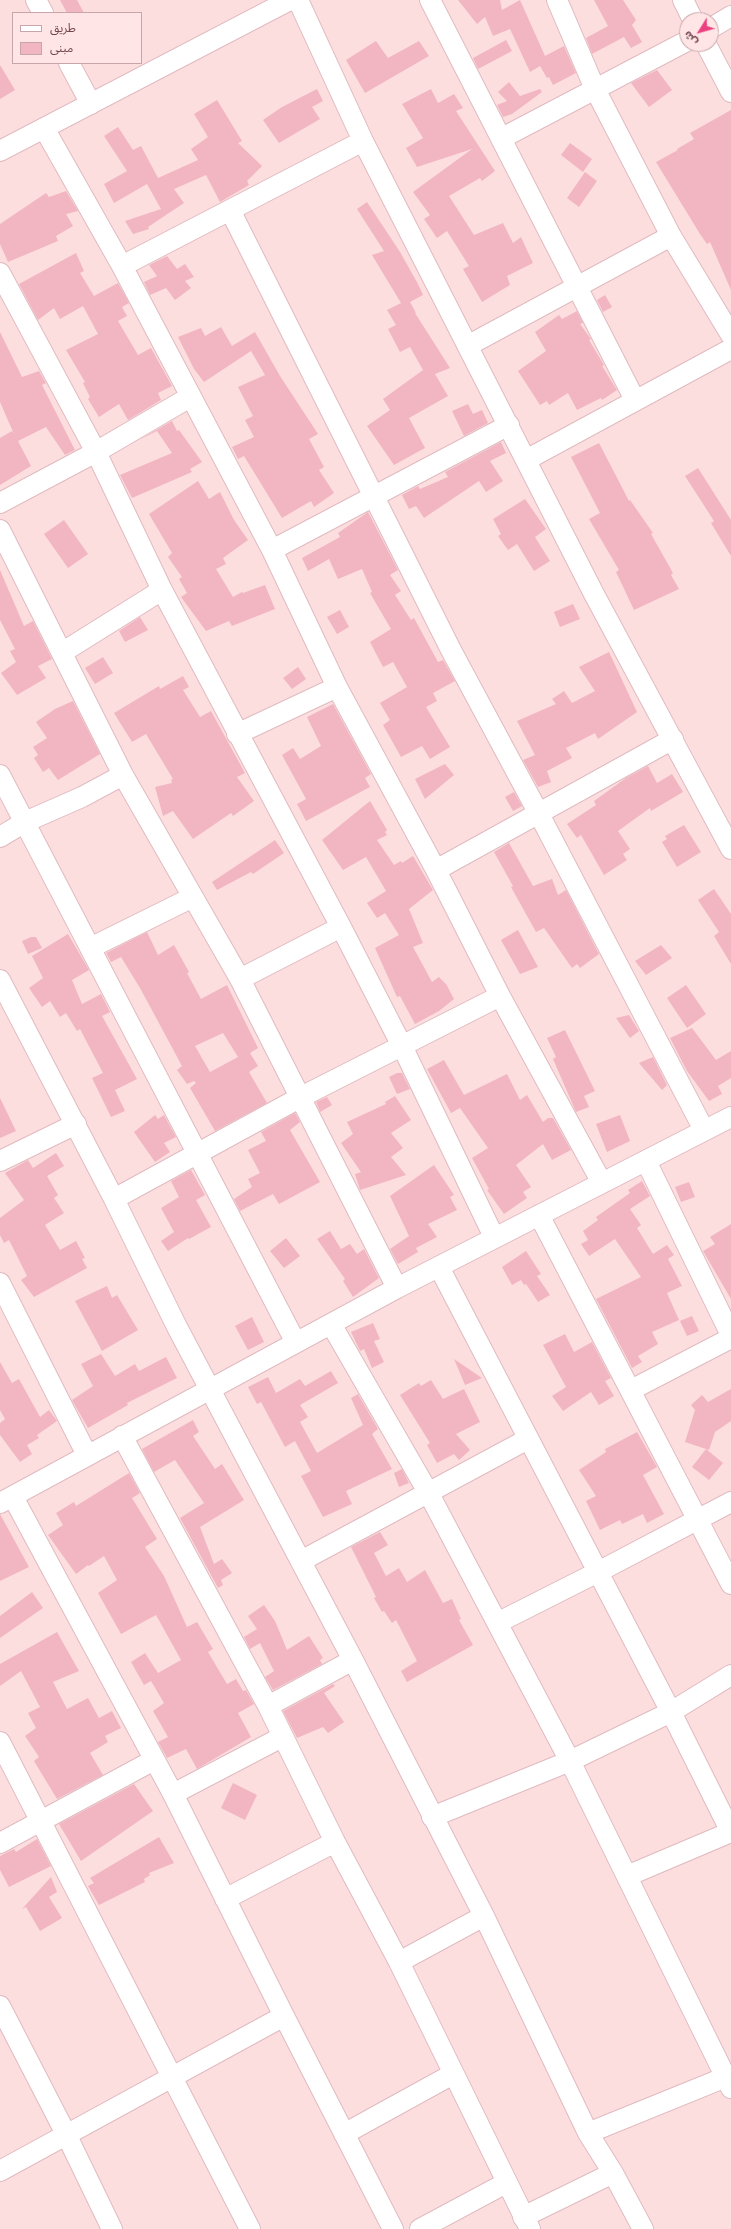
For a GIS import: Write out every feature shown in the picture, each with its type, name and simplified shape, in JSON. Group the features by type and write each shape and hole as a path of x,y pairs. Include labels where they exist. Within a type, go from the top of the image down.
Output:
{"street":[{"path":"36,0 42,12"},
{"path":"0,151 290,0"},
{"path":"298,0 363,141 594,594 731,849"},
{"path":"430,0 635,400"},
{"path":"556,0 596,89 671,236 731,335"},
{"path":"683,0 689,12"},
{"path":"719,23 731,16"},
{"path":"502,138 679,45"},
{"path":"710,52 731,92"},
{"path":"70,64 91,104"},
{"path":"44,128 122,266 272,550 337,687 436,870 500,996 602,1183"},
{"path":"122,266 363,141"},
{"path":"230,210 451,650 539,814 704,1130"},
{"path":"468,345 671,236"},
{"path":"0,274 96,452 162,590 237,734 341,927 402,1046 494,1238"},
{"path":"526,460 731,349"},
{"path":"0,503 96,452 190,397"},
{"path":"272,550 372,495 509,425"},
{"path":"0,530 63,652 123,775 240,979 397,1288"},
{"path":"63,652 162,590"},
{"path":"237,734 337,687"},
{"path":"436,870 673,740"},
{"path":"0,775 196,1155 295,1342"},
{"path":"0,837 25,822 82,797 123,775"},
{"path":"90,948 193,897"},
{"path":"240,979 341,927"},
{"path":"0,980 76,1124 177,1327 353,1660 484,1916 588,2133 613,2173 643,2229"},
{"path":"114,1199 301,1098 500,996"},
{"path":"393,2229 173,1794 6,1500 210,1388 397,1288 731,1117"},
{"path":"0,1161 76,1124"},
{"path":"631,1390 731,1337 646,1161"},
{"path":"539,1215 731,1584"},
{"path":"439,1267 671,1712 731,1832 627,1876"},
{"path":"0,1283 87,1455"},
{"path":"331,1324 428,1492 570,1761 729,2080 588,2133"},
{"path":"122,1436 268,1706 335,1842 399,1962 526,2223 613,2173"},
{"path":"301,1561 528,1440"},
{"path":"497,1623 731,1502"},
{"path":"268,1706 353,1660"},
{"path":"432,1817 570,1761 671,1712 731,1674"},
{"path":"173,1794 282,1737"},
{"path":"0,1742 171,2078 250,2229"},
{"path":"0,1843 154,1760"},
{"path":"225,1899 335,1842"},
{"path":"399,1962 484,1916"},
{"path":"0,2006 66,2134 112,2229"},
{"path":"0,2171 284,2016"},
{"path":"344,2134 454,2074"},
{"path":"420,2229 506,2183"}],"building":[{"path":"60,0 77,0 83,12 66,12"},
{"path":"458,0 500,0 502,10 520,0 545,56 564,46 576,73 553,85 549,77 547,78 540,66 530,72 510,29 493,36 485,17 477,24"},
{"path":"594,0 623,0 636,20 632,25 642,42 631,48 624,37 592,54 586,38 608,26"},
{"path":"506,40 512,51 478,69 473,58"},
{"path":"376,41 388,58 419,41 429,56 365,93 346,60"},
{"path":"0,65 15,90 0,99"},
{"path":"657,70 672,90 649,107 631,83"},
{"path":"509,82 520,96 540,89 542,92 512,114 503,117 497,105 507,101 498,92"},
{"path":"317,89 323,101 312,107 320,119 279,143 263,120 282,107"},
{"path":"431,89 438,103 454,94 463,108 456,111 495,171 482,181 480,178 449,196 474,235 503,223 513,243 521,237 533,263 507,276 510,285 482,302 463,269 469,266 447,231 437,238 424,219 430,215 413,192 472,149 417,167 406,148 423,138 402,104"},
{"path":"217,100 242,141 238,143 262,166 247,181 249,185 220,202 206,175 174,189 184,203 148,227 149,229 133,234 125,221 161,209 147,184 114,203 104,184 127,171 104,136 118,127 133,150 141,146 158,178 198,160 191,149 208,137 194,114"},
{"path":"731,110 731,290 710,242 707,244 700,234 656,162 694,139 690,133"},
{"path":"570,143 592,159 583,172 561,155"},
{"path":"585,172 597,181 579,207 567,198"},
{"path":"66,191 78,211 66,214 73,226 56,236 58,241 8,262 0,244 0,224 46,193 49,197"},
{"path":"367,202 400,252 418,284 423,295 410,302 415,313 450,368 435,374 448,396 409,418 425,448 394,465 367,426 390,410 383,399 423,370 410,347 400,352 388,329 396,325 387,310 401,303 372,255 384,251 357,209"},
{"path":"76,253 84,271 80,273 94,296 118,283 129,303 122,307 127,316 118,321 138,355 151,348 172,386 158,393 161,400 128,420 119,404 99,417 88,399 90,397 83,383 85,382 66,350 98,334 83,306 60,319 54,308 38,320 19,284"},
{"path":"167,256 177,269 185,264 194,277 185,281 191,288 175,300 166,288 150,295 144,282 157,276 149,265"},
{"path":"605,295 612,307 603,312 597,300"},
{"path":"577,311 583,323 580,324 591,339 589,340 604,365 602,366 617,390 602,400 601,398 577,410 568,393 549,405 547,401 540,405 518,371 546,351 535,332 559,315 562,319"},
{"path":"221,327 232,346 255,332 280,376 318,434 309,439 324,467 319,470 334,493 314,507 311,501 282,518 244,456 238,459 232,447 254,437 245,420 253,416 238,387 265,375 251,351 204,382 194,369 178,337 201,328 205,336"},
{"path":"0,332 22,377 39,371 46,383 42,385 75,450 65,455 46,427 18,441 31,466 0,485 0,438 12,431 14,434 0,402"},
{"path":"468,404 473,414 482,410 488,423 464,436 452,411"},
{"path":"172,421 177,431 179,430 202,462 190,469 192,472 132,498 120,475 172,453 157,431 139,440"},
{"path":"501,442 506,453 490,461 503,481 486,492 479,481 424,518 416,506 409,509 402,495 418,486 420,489 448,477 445,472"},
{"path":"599,443 629,501 630,500 653,533 651,534 673,573 671,575 679,589 634,610 616,572 619,570 589,519 600,513 571,457"},
{"path":"698,468 731,520 731,556 711,523 714,521 685,476"},
{"path":"198,481 209,499 220,492 234,520 248,540 223,558 226,564 216,569 233,597 242,592 243,593 265,585 275,609 232,626 229,621 206,631 181,597 187,593 179,579 182,577 168,557 172,553 149,514"},
{"path":"525,499 546,529 535,537 550,561 534,571 517,544 508,550 498,536 501,534 493,519"},
{"path":"368,512 398,570 390,575 401,591 395,595 411,620 414,618 438,662 443,660 455,681 433,693 437,701 426,707 450,747 430,759 422,746 401,757 383,725 390,720 380,703 407,687 393,662 383,667 370,642 391,629 370,593 372,592 362,569 338,579 329,559 308,571 302,558 340,537 338,533"},
{"path":"64,520 88,554 68,568 44,534"},
{"path":"0,570 24,626 33,621 52,659 38,666 46,678 17,695 1,673 16,662 10,651 15,649 0,620"},
{"path":"573,604 580,619 560,627 554,612"},
{"path":"340,610 349,627 337,634 327,617"},
{"path":"140,617 148,630 125,642 119,631"},
{"path":"609,652 637,712 598,739 595,733 566,748 572,758 547,771 551,782 538,787 523,760 535,755 517,721 556,704 552,699 564,691 572,703 595,691 579,667"},
{"path":"103,657 113,673 95,684 85,668"},
{"path":"298,667 306,679 292,689 283,678"},
{"path":"183,676 189,687 183,690 200,717 211,711 245,773 237,777 254,801 233,816 231,813 193,839 173,811 163,816 155,787 172,783 171,780 173,779 146,734 132,742 114,713 159,686 160,689"},
{"path":"73,701 100,754 58,780 49,768 43,772 34,758 38,755 33,747 47,738 36,722 55,709"},
{"path":"333,704 371,774 365,778 370,787 306,821 297,804 306,799 282,755 293,748 300,759 321,746 307,717"},
{"path":"445,764 454,775 425,799 415,779"},
{"path":"648,766 657,783 672,774 683,792 651,811 650,808 618,831 630,849 623,854 627,860 604,875 581,835 577,838 567,824 596,805 594,801 626,778"},
{"path":"514,792 522,806 513,811 505,797"},
{"path":"370,801 387,830 385,832 387,835 377,840 394,865 401,861 402,863 413,856 433,890 409,909 423,943 413,947 432,982 439,977 446,984 454,999 439,1011 415,1024 400,996 397,997 375,948 399,935 385,913 377,918 367,903 386,891 366,857 343,870 322,840"},
{"path":"684,825 701,852 677,867 662,842 667,839 665,836"},
{"path":"275,840 284,853 253,874 251,872 217,890 212,882"},
{"path":"509,843 533,886 552,879 558,895 566,890 599,954 580,968 577,964 572,968 544,928 536,932 511,887 513,886 494,852"},
{"path":"714,889 731,914 731,964 714,936 719,932 698,900"},
{"path":"518,930 538,967 520,974 501,940"},
{"path":"147,932 158,955 174,945 189,972 187,973 201,999 227,985 258,1048 250,1053 258,1066 249,1072 267,1103 215,1131 190,1088 196,1083 194,1081 187,1084 177,1070 182,1066 140,988 121,957 111,962 106,953","holes":["223,1033 238,1057 210,1072 195,1046"]},
{"path":"68,934 89,970 72,980 82,1004 101,994 110,1012 102,1016 137,1079 115,1090 125,1111 111,1117 92,1078 103,1073 80,1029 77,1031 66,1013 60,1017 50,1001 42,1007 29,988 43,978 32,956"},
{"path":"31,937 36,937 42,948 28,954 22,941"},
{"path":"661,945 672,958 646,975 635,961"},
{"path":"686,985 706,1014 687,1028 667,998"},
{"path":"629,1015 639,1031 630,1038 616,1018"},
{"path":"692,1028 716,1060 731,1051 731,1078 718,1086 722,1094 709,1101 687,1071 670,1038"},
{"path":"565,1030 595,1091 584,1096 589,1107 576,1112 553,1059 556,1057 547,1038"},
{"path":"653,1057 667,1085 662,1090 639,1063"},
{"path":"444,1060 464,1095 507,1074 520,1100 527,1095 543,1122 548,1118 553,1118 571,1150 552,1160 543,1144 516,1165 531,1187 523,1192 527,1198 504,1214 487,1190 489,1189 472,1158 488,1148 460,1108 451,1113 427,1069"},
{"path":"397,1073 402,1073 410,1089 397,1094 389,1077"},
{"path":"395,1096 411,1120 391,1133 403,1148 391,1157 406,1175 360,1190 355,1174 361,1172 341,1143 353,1134 347,1122 386,1104 385,1102"},
{"path":"327,1097 332,1105 320,1112 316,1102"},
{"path":"0,1098 16,1131 0,1138"},
{"path":"295,1113 300,1122 290,1130 320,1182 279,1204 273,1194 240,1211 234,1199 252,1187 248,1179 260,1173 248,1150 266,1141 261,1132"},
{"path":"155,1115 158,1119 164,1115 176,1137 164,1143 170,1152 155,1162 134,1132"},
{"path":"620,1115 630,1141 607,1152 596,1124"},
{"path":"56,1153 64,1166 47,1176 58,1195 54,1198 64,1213 45,1225 60,1250 76,1241 85,1258 82,1259 87,1268 34,1297 21,1280 27,1276 9,1240 4,1243 0,1235 0,1218 24,1200 5,1173 28,1160 33,1168"},
{"path":"434,1165 454,1195 450,1197 457,1210 428,1224 437,1237 416,1248 418,1252 398,1264 390,1249 409,1236 390,1196"},
{"path":"191,1170 205,1195 196,1200 211,1227 189,1239 188,1238 168,1251 161,1241 174,1232 161,1208 179,1197 171,1181"},
{"path":"642,1181 650,1196 630,1209 641,1225 637,1228 653,1254 667,1245 674,1255 668,1259 682,1286 667,1293 679,1320 652,1332 658,1344 638,1356 642,1362 632,1368 596,1299 641,1277 615,1239 589,1256 581,1244 588,1240 583,1231 598,1220 596,1217 630,1193 628,1190"},
{"path":"689,1182 695,1197 681,1202 675,1187"},
{"path":"731,1224 731,1299 703,1251 715,1244 710,1237"},
{"path":"330,1231 341,1249 350,1244 357,1254 364,1249 379,1278 353,1297 343,1281 345,1279 317,1239"},
{"path":"286,1238 300,1256 284,1268 270,1251"},
{"path":"526,1251 541,1274 537,1276 550,1295 538,1302 526,1284 524,1285 521,1280 512,1285 502,1267"},
{"path":"107,1286 112,1298 117,1295 138,1330 102,1351 75,1301"},
{"path":"692,1316 699,1331 687,1336 680,1321"},
{"path":"252,1317 264,1342 248,1350 235,1326"},
{"path":"373,1323 380,1339 374,1341 384,1362 372,1368 364,1349 360,1351 351,1332"},
{"path":"565,1334 574,1352 592,1342 611,1378 605,1381 614,1396 599,1405 591,1392 563,1411 552,1396 566,1387 543,1345"},
{"path":"101,1354 115,1376 135,1364 139,1371 166,1357 177,1378 127,1403 128,1405 88,1428 72,1400 93,1386 81,1364"},
{"path":"454,1359 482,1378 465,1385"},
{"path":"0,1362 12,1383 19,1379 40,1417 49,1410 57,1421 37,1435 39,1438 27,1445 32,1454 20,1462 0,1435 0,1423 5,1419 0,1410"},
{"path":"331,1371 338,1383 300,1405 308,1417 300,1422 317,1453 363,1425 351,1398 358,1394 378,1429 372,1434 392,1469 346,1491 352,1504 323,1517 301,1476 311,1471 295,1441 285,1447 261,1402 257,1404 248,1387 268,1377 276,1393 300,1379 305,1386"},
{"path":"431,1380 443,1399 464,1389 480,1422 456,1434 470,1450 459,1460 454,1454 437,1463 427,1445 430,1443 400,1395 419,1383 421,1386"},
{"path":"731,1389 731,1421 715,1432 709,1450 685,1442 695,1410 691,1405 702,1395 708,1402"},
{"path":"193,1420 199,1432 193,1436 215,1469 222,1464 244,1500 200,1527 214,1564 222,1559 232,1573 221,1580 223,1585 218,1588 180,1518 204,1503 175,1460 154,1472 142,1449"},
{"path":"637,1432 657,1467 643,1475 664,1514 647,1523 643,1514 622,1524 620,1520 600,1530 586,1501 596,1496 579,1470 606,1452 605,1449"},
{"path":"706,1449 723,1463 709,1480 692,1467"},
{"path":"402,1469 409,1483 399,1487 394,1473"},
{"path":"129,1473 140,1493 132,1498 157,1539 145,1547 164,1576 187,1627 197,1622 213,1649 208,1652 227,1684 236,1679 243,1691 246,1690 254,1704 238,1713 251,1737 197,1769 186,1749 167,1758 158,1742 168,1737 153,1711 164,1703 151,1681 144,1685 131,1662 145,1653 158,1673 181,1660 156,1615 121,1634 98,1593 117,1580 104,1556 76,1574 48,1535 63,1525 56,1513 74,1502 76,1506"},
{"path":"0,1514 29,1567 0,1581"},
{"path":"380,1532 388,1545 374,1553 386,1576 399,1568 407,1582 425,1570 443,1603 452,1599 461,1619 459,1620 473,1645 407,1682 401,1671 417,1661 396,1620 392,1623 384,1611 382,1612 351,1547"},
{"path":"32,1592 43,1608 0,1638 0,1616"},
{"path":"264,1605 275,1621 287,1650 309,1636 323,1658 320,1660 322,1664 273,1690 265,1677 274,1671 260,1643 250,1649 244,1637 257,1629 248,1616"},
{"path":"57,1632 79,1671 53,1682 67,1709 88,1698 99,1718 112,1711 121,1728 105,1736 108,1742 90,1753 103,1775 57,1799 34,1761 39,1757 25,1736 36,1728 28,1713 40,1707 21,1671 0,1686 0,1664"},
{"path":"333,1684 335,1686 324,1693 344,1722 328,1733 323,1727 297,1738 283,1711"},
{"path":"233,1783 257,1795 245,1820 221,1808"},
{"path":"134,1784 153,1811 81,1861 59,1824"},
{"path":"159,1837 174,1863 149,1873 150,1875 144,1879 145,1882 99,1905 88,1886 94,1883 90,1878"},
{"path":"37,1839 51,1866 9,1887 0,1870 0,1856 14,1849 16,1852"},
{"path":"51,1877 57,1892 49,1897 62,1918 40,1931 26,1907 22,1909"}]}
